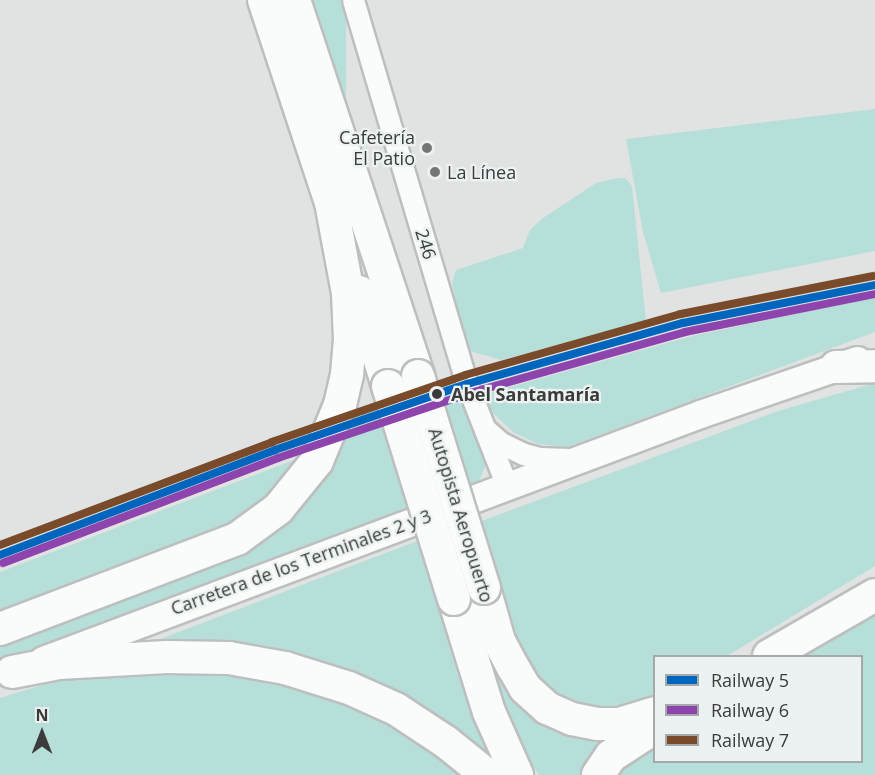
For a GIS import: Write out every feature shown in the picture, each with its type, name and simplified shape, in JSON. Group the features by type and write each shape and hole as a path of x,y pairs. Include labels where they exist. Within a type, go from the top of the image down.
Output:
{"highway":[{"name":"Autopista Aeropuerto","path":"264,0 331,202 489,712 517,775"},
{"name":"Autopista Aeropuerto","path":"294,0 418,376 499,641 525,688 547,708 572,719 598,724 619,724 653,714"},
{"path":"0,629 237,539 278,509 317,460 340,405 347,374 350,339 348,293 331,202"},
{"path":"836,367 875,366"},
{"path":"772,655 873,595"},
{"path":"6,674 59,663 167,657 229,658 285,668 349,688 396,709 446,742 487,775"},
{"path":"598,775 611,756 653,729"}],"main road":[{"name":"Carretera de los Terminales 2 y 3","path":"6,674 579,459 875,354"}],"street":[{"name":"246","path":"353,0 467,384 507,486"},
{"path":"486,430 501,443 531,456 579,459"}],"shaded area":[{"path":"312,0 346,0 346,192 312,192"},
{"path":"875,109 875,251 661,293 643,232 626,139"},
{"path":"625,178 632,186 646,322 501,360 470,351 461,328 452,282 456,270 523,248 530,230 543,218 596,183"},
{"path":"875,297 875,332 567,447 538,444 513,432 493,413 485,394 692,336"},
{"path":"463,380 486,465 479,481 471,488 0,663 0,642 237,551 350,418"},
{"path":"875,383 875,566 729,655 653,655 653,697 619,710 577,706 555,697 523,663 479,522 778,411"},
{"path":"302,457 284,489 246,521 0,622 0,572"},
{"path":"417,541 495,764 447,732 154,645 155,641"},
{"path":"473,594 497,671 511,693 615,738 586,775 539,775 525,754 509,724 467,595"},
{"path":"875,616 875,775 605,775 653,738 653,763 863,763 863,655 804,655"},
{"path":"158,666 293,680 391,720 470,775 0,775 0,698 85,672"}],"rail line":[{"name":"7","path":"0,545 272,442 465,375 681,314 873,276"},
{"name":"5","path":"0,555 275,450 467,384 683,323 875,285"},
{"name":"6","path":"3,563 278,458 470,393 685,332 875,294"}],"place":[{"name":"Cafetería El Patio","path":"427,148"},
{"name":"La Línea","path":"435,172"},
{"name":"Abel Santamaría","path":"437,394"}]}
